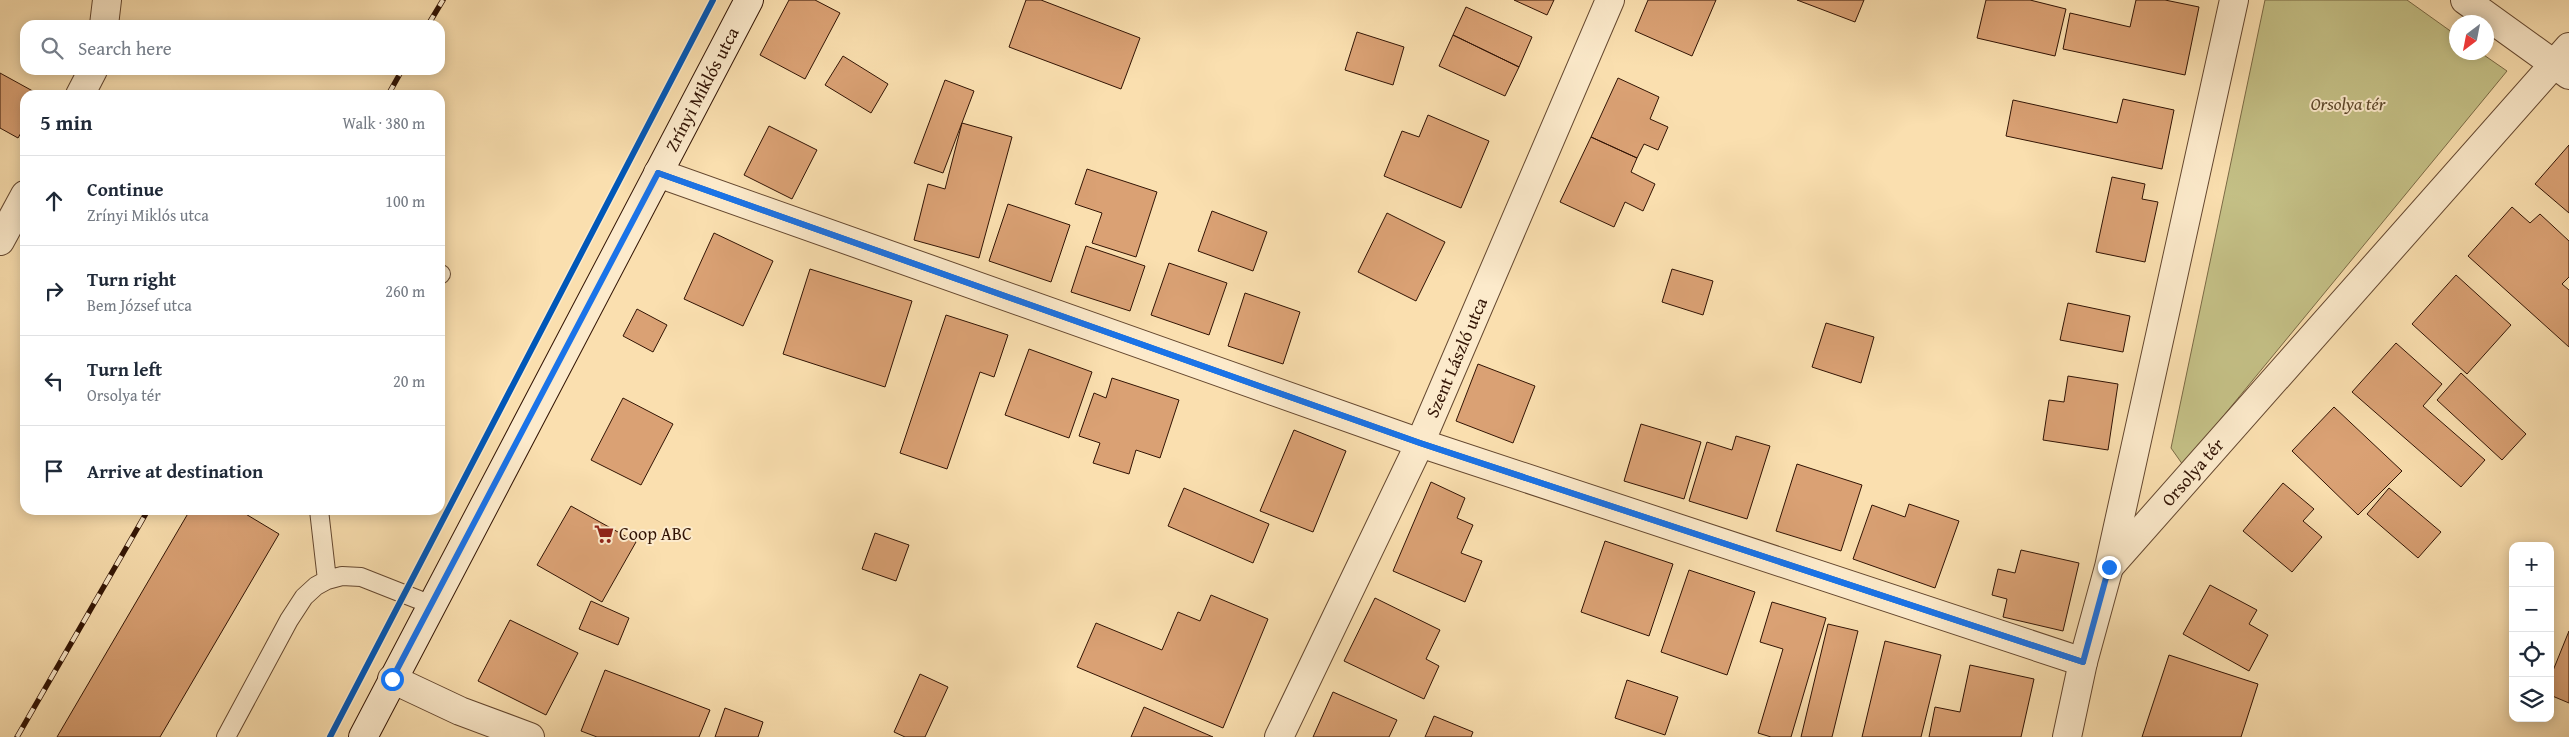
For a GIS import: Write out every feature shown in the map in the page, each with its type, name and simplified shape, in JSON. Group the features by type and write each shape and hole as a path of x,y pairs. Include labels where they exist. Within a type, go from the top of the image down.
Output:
{"street":[{"path":"105,20 107,0"},
{"name":"Zrínyi Miklós utca","path":"363,737 748,0"},
{"name":"Szent László utca","path":"1279,737 1420,443 1610,0"},
{"name":"Orsolya tér","path":"2067,737 2083,662 2109,567 2234,0"},
{"name":"Orsolya tér","path":"2109,567 2564,62 2465,0"},
{"path":"83,90 90,75"},
{"path":"658,173 1420,443 2083,662"},
{"path":"0,241 20,204"},
{"path":"392,679 460,711 530,737"}],"lane":[{"path":"320,515 327,580"},
{"path":"226,737 289,620 304,597 327,580 342,576 361,577 432,605"}],"green space":[{"name":"Orsolya tér","path":"2265,0 2407,0 2449,30 2449,60 2491,60 2507,71 2183,465 2171,448"}],"building":[{"path":"789,0 815,0 840,13 805,79 760,55"},
{"path":"1026,0 1041,0 1140,38 1121,89 1009,47"},
{"path":"1514,0 1554,0 1547,15"},
{"path":"1648,0 1716,0 1692,56 1635,31"},
{"path":"1797,0 1864,0 1855,22"},
{"path":"1986,0 2030,0 2066,9 2055,56 1977,38"},
{"path":"2136,0 2165,0 2199,7 2185,75 2063,49 2070,13 2130,27"},
{"path":"1466,7 1532,37 1519,67 1453,35"},
{"path":"1357,32 1404,47 1393,85 1345,70"},
{"path":"1453,35 1519,67 1505,96 1439,66"},
{"path":"843,56 888,84 871,113 825,85"},
{"path":"0,73 31,90 20,90 20,135 18,138 0,128"},
{"path":"1618,78 1659,97 1650,119 1668,127 1658,150 1644,144 1637,158 1591,137"},
{"path":"945,80 974,91 943,173 914,163"},
{"path":"2123,99 2174,110 2162,169 2006,136 2013,100 2117,123"},
{"path":"1428,115 1489,141 1461,208 1384,176 1402,131 1419,137"},
{"path":"962,123 1012,137 979,258 914,240 928,184 945,189"},
{"path":"769,126 817,150 792,199 744,175"},
{"path":"1591,137 1637,158 1631,172 1655,184 1643,211 1625,202 1614,227 1560,202"},
{"path":"2569,145 2569,213 2535,184"},
{"path":"1087,169 1157,192 1136,257 1092,243 1102,213 1075,204"},
{"path":"2112,177 2145,184 2142,199 2158,202 2145,262 2096,252"},
{"path":"1008,204 1070,225 1051,282 989,261"},
{"path":"2512,207 2530,223 2540,214 2569,241 2569,277 2562,284 2569,290 2569,347 2468,256"},
{"path":"1212,211 1267,232 1253,271 1198,251"},
{"path":"1387,213 1445,242 1416,301 1358,272"},
{"path":"714,233 773,261 743,326 684,299"},
{"path":"1086,246 1145,266 1130,311 1071,292"},
{"path":"1169,263 1227,283 1209,335 1151,315"},
{"path":"810,269 912,301 885,387 783,354"},
{"path":"1672,269 1713,281 1703,315 1662,302"},
{"path":"2456,275 2511,325 2467,374 2412,324"},
{"path":"1245,293 1300,312 1283,364 1228,346"},
{"path":"2068,303 2130,316 2123,352 2060,340"},
{"path":"637,309 667,325 653,352 623,336"},
{"path":"946,315 1008,335 994,377 980,372 947,469 900,453"},
{"path":"1826,323 1874,337 1861,383 1812,367"},
{"path":"2396,343 2442,384 2423,406 2485,460 2461,487 2352,392"},
{"path":"1029,349 1092,372 1069,438 1005,415"},
{"path":"1478,364 1535,386 1513,443 1456,421"},
{"path":"2461,373 2526,434 2502,460 2437,400"},
{"path":"2068,376 2118,384 2108,450 2043,440 2049,400 2064,402"},
{"path":"1112,378 1179,400 1160,458 1136,450 1129,474 1093,463 1100,443 1079,436 1094,393 1106,398"},
{"path":"623,398 673,424 641,485 591,460"},
{"path":"2334,407 2402,471 2358,515 2292,451"},
{"path":"1641,424 1701,442 1684,499 1624,481"},
{"path":"1294,430 1346,451 1313,532 1260,511"},
{"path":"1736,436 1770,446 1747,519 1689,501 1707,442 1732,450"},
{"path":"1797,464 1862,485 1841,551 1776,531"},
{"path":"1431,482 1465,498 1457,518 1473,525 1461,553 1482,561 1465,602 1393,571"},
{"path":"2283,483 2314,509 2303,521 2322,537 2292,572 2243,531"},
{"path":"1184,488 1269,524 1253,563 1168,526"},
{"path":"2389,488 2441,532 2418,558 2367,514"},
{"path":"1909,504 1959,521 1935,588 1853,559 1872,505 1905,517"},
{"path":"571,506 636,542 602,602 537,565"},
{"path":"187,515 247,515 279,534 160,737 57,737"},
{"path":"875,533 909,545 896,581 862,569"},
{"path":"1605,541 1673,564 1649,636 1581,612"},
{"path":"2021,550 2079,563 2063,631 2003,617 2007,599 1992,595 1998,569 2015,573"},
{"path":"1689,570 1755,592 1727,675 1661,652"},
{"path":"2210,585 2257,610 2249,624 2268,635 2249,671 2183,634"},
{"path":"1211,595 1268,619 1223,728 1077,667 1096,623 1162,650 1178,612 1200,621"},
{"path":"1375,598 1440,630 1426,659 1439,666 1424,699 1344,661"},
{"path":"591,601 629,618 618,645 579,629"},
{"path":"1772,602 1826,618 1791,737 1771,737 1758,733 1783,649 1760,642"},
{"path":"510,620 578,653 546,715 478,681"},
{"path":"1828,624 1858,631 1832,737 1801,737"},
{"path":"2569,631 2569,703 2554,697 2554,668"},
{"path":"1885,641 1941,655 1921,737 1862,737"},
{"path":"2169,655 2258,684 2241,737 2142,737"},
{"path":"1970,665 2034,679 2021,737 1929,737 1935,707 1960,712"},
{"path":"605,670 710,710 699,737 597,737 581,731"},
{"path":"920,674 948,687 925,737 905,737 894,732"},
{"path":"1627,680 1678,697 1665,735 1615,718"},
{"path":"1333,692 1397,720 1389,737 1313,737"},
{"path":"1144,707 1213,737 1131,737"},
{"path":"725,708 763,722 758,737 715,737"},
{"path":"1434,716 1473,732 1471,737 1425,737"}],"railway":[{"path":"431,20 443,0"},
{"path":"391,90 399,75"},
{"path":"17,737 145,515"}],"cycle path":[{"path":"330,737 713,0"},
{"path":"658,173 1420,443 2083,662"}],"place":[{"name":"Coop ABC","path":"604,534"}],"route":[{"path":"392,679 658,173 1420,443 2083,662 2109,567"}]}
